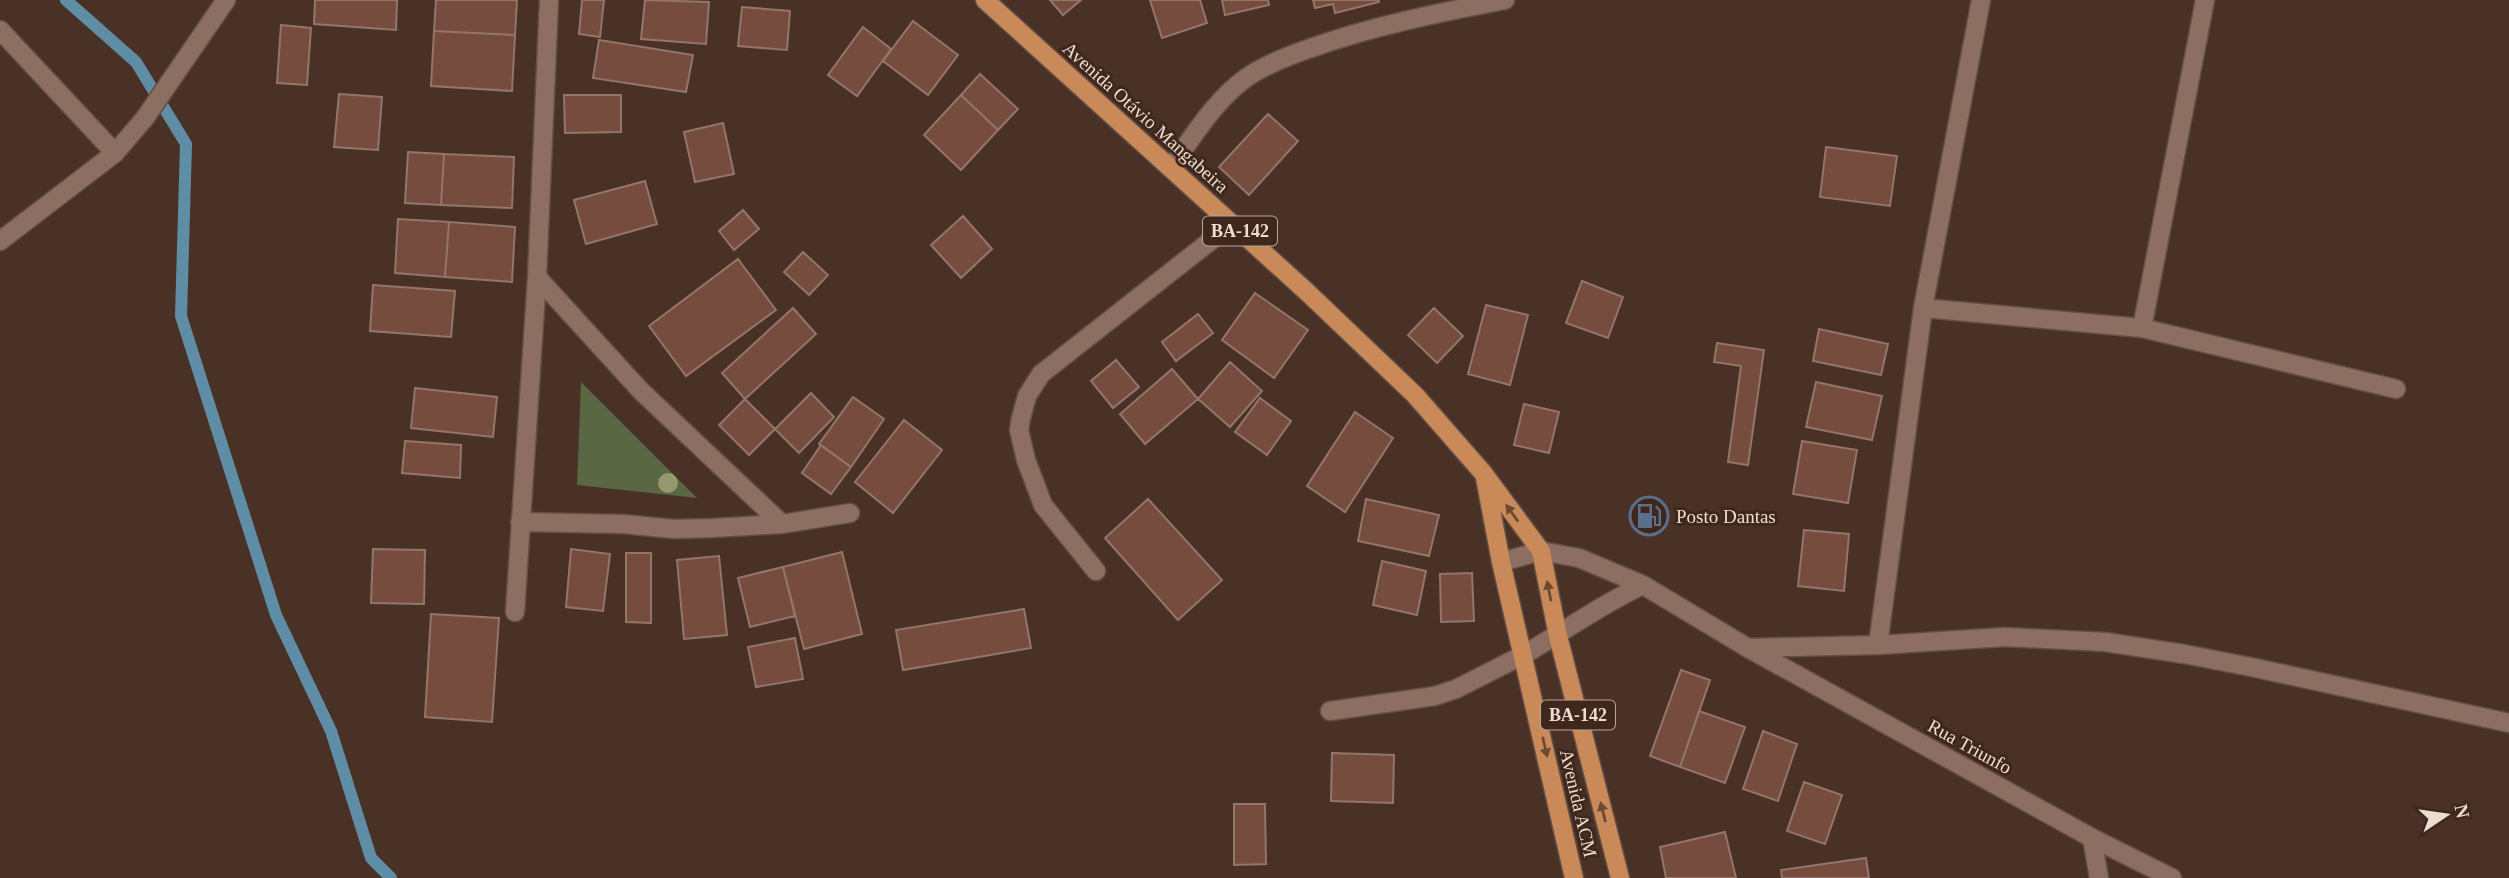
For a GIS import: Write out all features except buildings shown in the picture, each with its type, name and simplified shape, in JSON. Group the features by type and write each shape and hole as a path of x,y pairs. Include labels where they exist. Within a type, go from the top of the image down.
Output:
{"main road":[{"name":"Avenida Otávio Mangabeira","path":"985,0 1170,167 1415,395 1484,474 1541,551"},
{"name":"BA-142","path":"1484,474 1501,562"},
{"name":"Avenida ACM","path":"1541,551 1558,636 1620,878"},
{"name":"Avenida ACM","path":"1501,562 1574,878"}],"street":[{"path":"0,241 115,153 181,69 226,0"},
{"path":"514,612 537,277 549,0"},
{"path":"1170,167 1219,102 1246,77 1272,64 1332,41 1408,19 1505,0"},
{"path":"1878,645 1923,308 1981,0"},
{"path":"2143,328 2205,0"},
{"path":"0,30 115,153"},
{"path":"1096,571 1043,505 1026,460 1020,430 1027,396 1041,374 1232,224"},
{"path":"537,277 641,391 782,524"},
{"path":"1923,308 2143,328 2396,389"},
{"path":"520,522 623,524 674,529 782,524 850,513"},
{"path":"1501,562 1541,551 1579,558 1643,585 1748,648 1878,645 2005,637 2105,642 2251,667 2509,723"},
{"path":"1330,711 1435,696 1456,689 1558,636 1613,598 1643,585"},
{"name":"Rua Triunfo","path":"1748,648 2092,838 2172,878"},
{"path":"2092,838 2099,878"}],"green space":[{"path":"581,382 697,498 577,485"}],"waterway":[{"path":"66,0 136,62 186,144 181,316 276,615 331,731 371,858 391,878"}],"place":[{"name":"Posto Dantas","path":"1649,516"}]}
